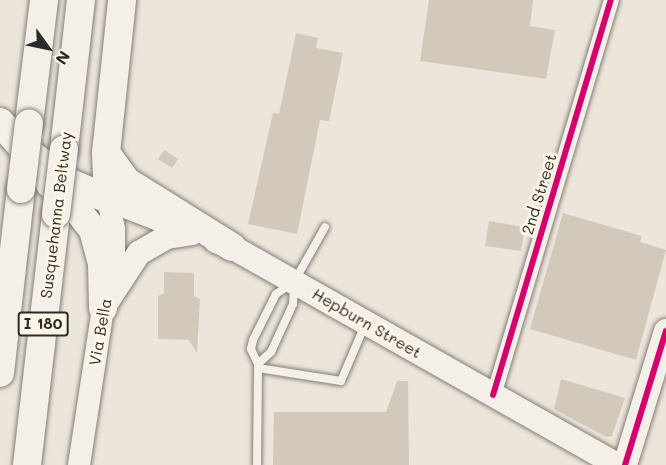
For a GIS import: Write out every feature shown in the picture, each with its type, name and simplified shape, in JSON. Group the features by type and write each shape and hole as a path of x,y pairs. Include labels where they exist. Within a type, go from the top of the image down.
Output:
{"highway":[{"name":"I 180","path":"0,373 44,0"},
{"name":"Susquehanna Beltway","path":"27,465 81,0"},
{"path":"0,122 22,147 64,180 108,199 106,153 122,0"},
{"path":"0,143 87,220 101,252 103,308"},
{"path":"106,153 126,181 232,247"}],"main road":[{"name":"Hepburn Street","path":"108,199 232,247 617,465"},
{"name":"Via Bella","path":"80,465 103,308 115,252 108,199"},
{"path":"103,308 139,254 167,237 192,233"},
{"path":"625,465 666,331"}],"street":[{"name":"2nd Street","path":"493,395 611,0"}],"lane":[{"path":"258,366 271,352 293,304 294,282 325,227"},
{"path":"257,465 258,366 251,349 256,331 276,294 294,282"},
{"path":"258,366 341,381 366,323"}],"building":[{"path":"429,0 533,0 530,26 555,30 546,79 420,61"},
{"path":"296,33 318,38 316,48 343,53 329,121 320,120 297,234 248,224 273,113 279,114"},
{"path":"164,150 178,159 172,168 158,159"},
{"path":"563,213 642,236 640,242 666,250 636,360 530,329"},
{"path":"489,221 525,227 521,251 485,246"},
{"path":"164,272 194,273 194,296 200,299 197,353 189,340 158,339 158,296 164,293"},
{"path":"561,379 625,398 612,436 606,437 554,409"},
{"path":"397,381 408,381 409,465 273,465 274,412 386,412"}],"cycle path":[{"path":"493,395 611,0"},
{"path":"625,465 666,331"}]}
